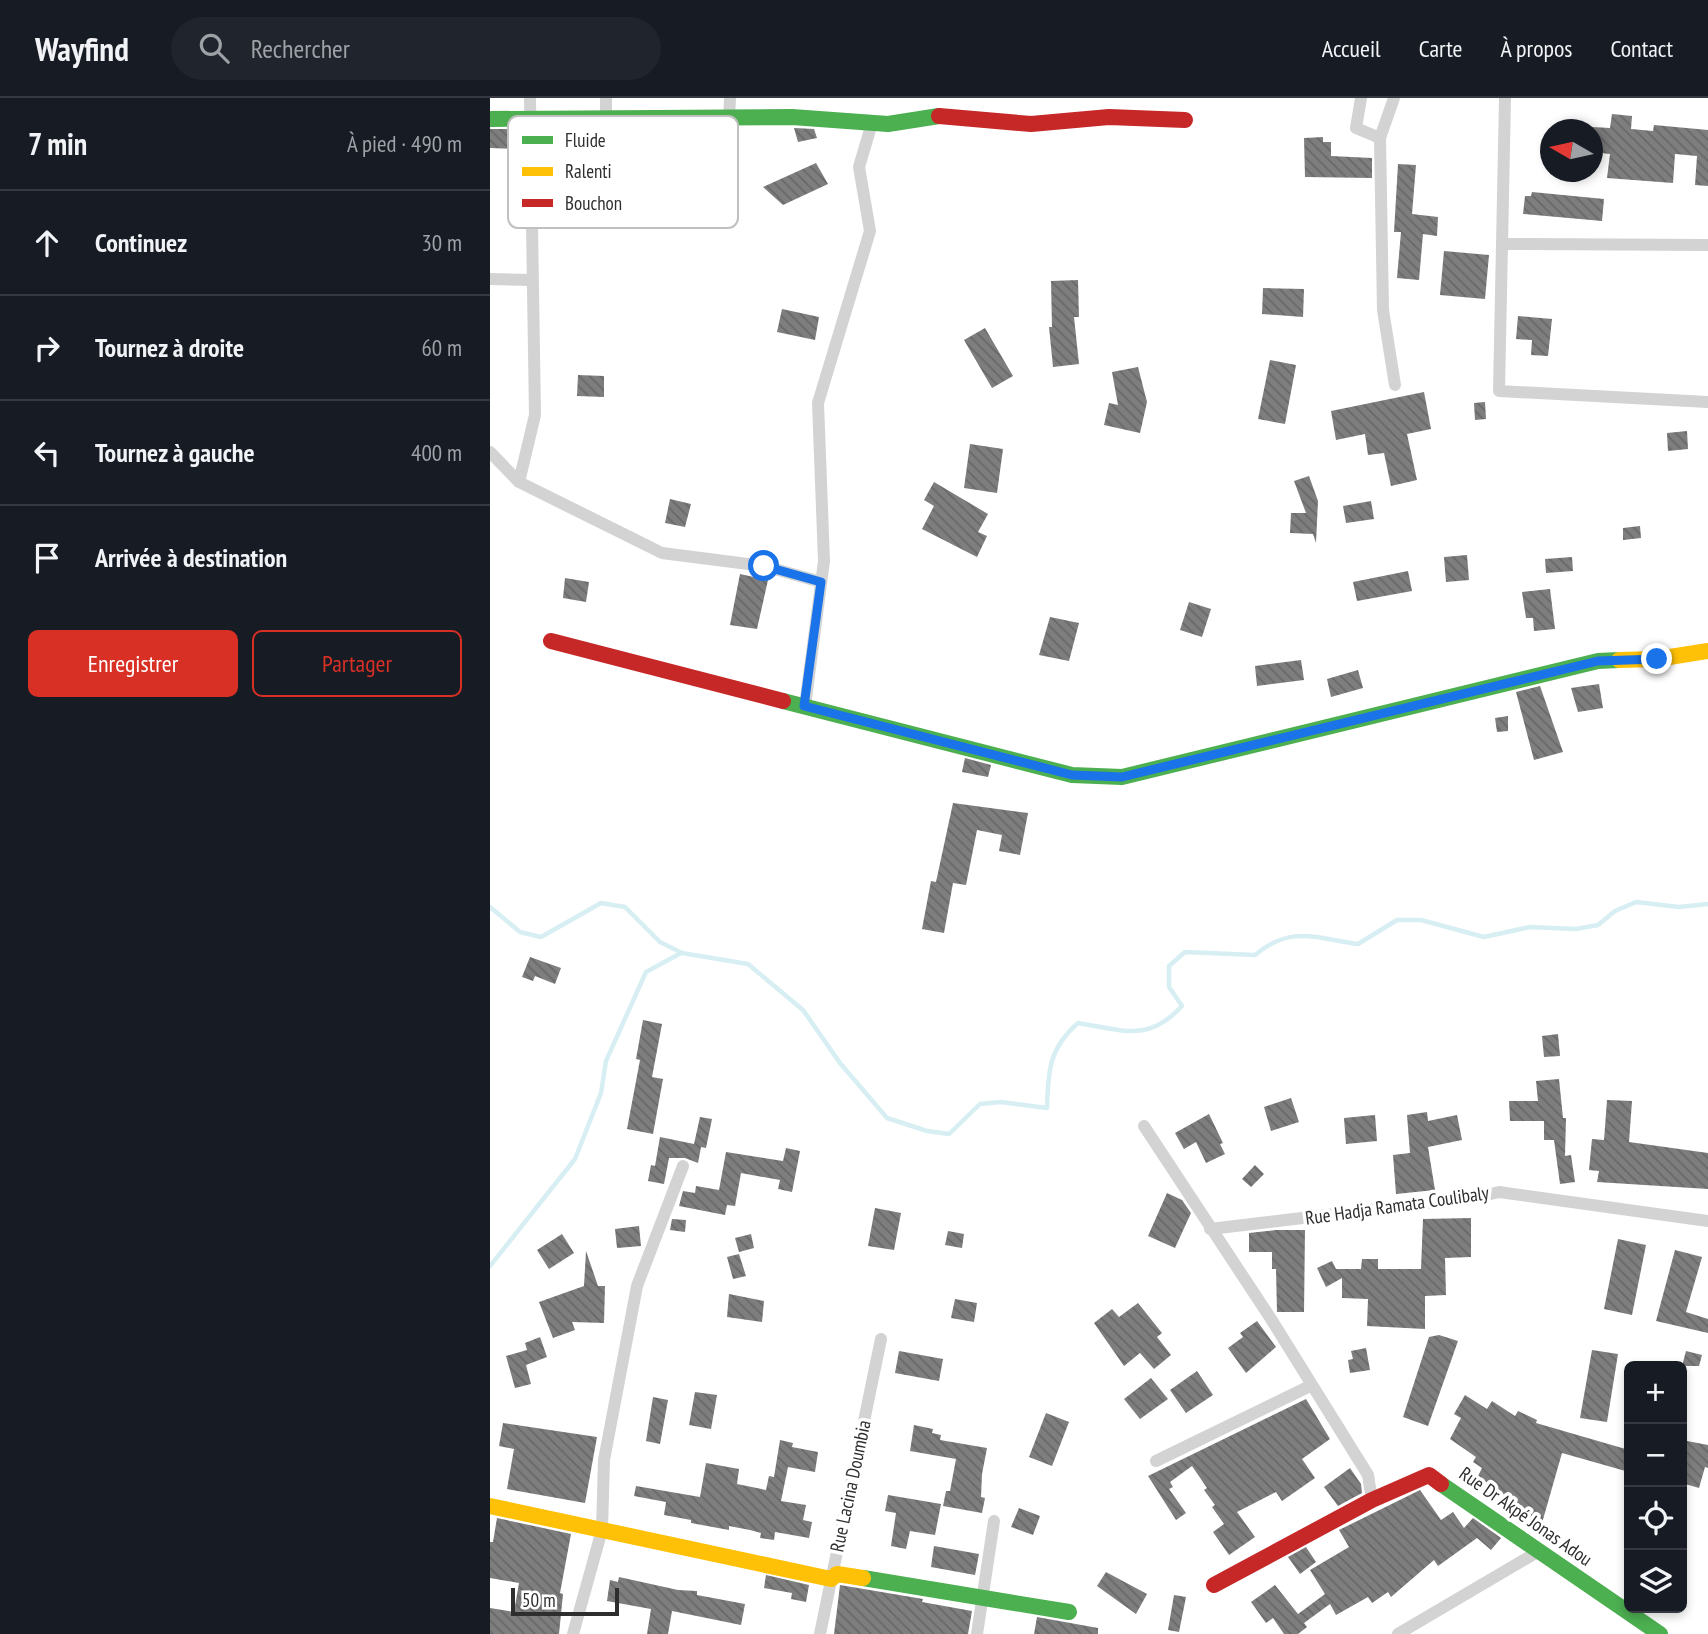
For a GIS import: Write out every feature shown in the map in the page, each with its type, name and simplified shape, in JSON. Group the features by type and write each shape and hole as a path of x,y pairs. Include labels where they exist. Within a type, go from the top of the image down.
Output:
{"street":[{"path":"530,98 530,116"},
{"path":"606,98 606,116"},
{"path":"729,116 730,98"},
{"path":"1361,98 1356,128 1380,138"},
{"path":"1394,98 1380,138 1383,310 1395,385"},
{"path":"1505,98 1499,391 1708,402"},
{"path":"738,120 829,118 888,124 946,115 1031,124 1109,117 1185,120"},
{"path":"490,119 508,119"},
{"path":"804,706 824,561 818,403 870,231 859,167 872,122"},
{"path":"519,482 535,415 531,228"},
{"path":"1502,244 1708,245"},
{"path":"490,279 532,280"},
{"path":"490,452 519,482 662,552 764,566 821,582"},
{"path":"551,641 1072,775 1122,777 1598,661 1657,659 1708,651"},
{"path":"1143,1126 1368,1475 1372,1500"},
{"path":"573,1634 602,1530 604,1460 637,1286 683,1166"},
{"name":"Rue Hadja Ramata Coulibaly","path":"1210,1228 1478,1197 1499,1192 1708,1221"},
{"name":"Rue Lacina Doumbia","path":"820,1634 881,1339"},
{"path":"1156,1461 1312,1385"},
{"name":"Rue Dr Akpé Jonas Adou","path":"1214,1585 1372,1500 1429,1475 1660,1634"},
{"path":"490,1506 536,1512 602,1530 754,1559 831,1579 837,1574 1069,1612"},
{"path":"977,1634 994,1521"},
{"path":"1398,1634 1539,1551"}],"building":[{"path":"1612,114 1632,116 1631,129 1653,131 1654,125 1708,130 1708,186 1695,185 1697,156 1675,154 1673,183 1607,178 1610,154 1603,153 1603,128 1610,128"},
{"path":"794,128 814,129 817,138 798,142"},
{"path":"490,129 508,129 508,149 490,148"},
{"path":"1323,137 1323,142 1331,142 1331,156 1372,158 1372,178 1305,177 1304,138"},
{"path":"816,163 828,184 783,205 763,187"},
{"path":"1398,164 1416,165 1412,214 1438,217 1437,236 1423,234 1419,280 1397,278 1401,232 1394,232"},
{"path":"1532,192 1604,199 1602,221 1523,214 1525,196 1531,196"},
{"path":"1444,251 1489,255 1485,299 1440,295"},
{"path":"1078,280 1079,317 1074,317 1079,364 1053,367 1049,327 1052,327 1051,281"},
{"path":"1263,288 1304,289 1303,317 1262,314"},
{"path":"782,309 819,317 815,340 777,332"},
{"path":"1518,316 1552,319 1548,356 1531,355 1532,340 1516,339"},
{"path":"985,328 1013,376 992,388 964,340"},
{"path":"1270,360 1296,365 1285,424 1258,419"},
{"path":"1138,367 1147,402 1140,433 1104,425 1109,403 1118,405 1112,372"},
{"path":"578,375 604,376 604,397 577,396"},
{"path":"1424,392 1431,429 1407,434 1417,480 1391,486 1384,453 1368,455 1365,434 1336,440 1331,411"},
{"path":"1485,402 1486,419 1475,420 1474,403"},
{"path":"1687,431 1688,449 1668,451 1667,433"},
{"path":"970,444 1003,449 997,493 964,488"},
{"path":"1309,476 1318,501 1316,543 1313,534 1290,533 1291,513 1306,513 1294,481"},
{"path":"934,482 988,514 978,532 987,536 977,557 922,529 934,506 924,500"},
{"path":"670,499 691,504 685,527 665,523"},
{"path":"1371,501 1374,519 1346,523 1343,506"},
{"path":"1640,526 1641,538 1623,540 1623,528"},
{"path":"1467,555 1469,580 1446,582 1444,557"},
{"path":"1572,557 1573,571 1546,573 1545,559"},
{"path":"1408,571 1412,591 1357,601 1353,582"},
{"path":"740,574 768,580 757,629 730,625"},
{"path":"565,578 589,582 586,602 563,598"},
{"path":"1550,589 1555,629 1534,631 1533,618 1526,618 1522,592"},
{"path":"1189,602 1211,609 1202,637 1180,630"},
{"path":"1050,617 1079,623 1069,661 1039,655"},
{"path":"1301,660 1304,680 1257,686 1255,666"},
{"path":"1358,670 1363,688 1331,697 1327,679"},
{"path":"1599,684 1603,708 1578,712 1571,688"},
{"path":"1540,686 1563,752 1534,760 1516,692"},
{"path":"1508,716 1508,731 1497,732 1495,718"},
{"path":"965,758 991,765 988,777 962,772"},
{"path":"953,803 1028,813 1020,855 999,851 1002,835 977,830 966,885 953,883 944,933 922,929 931,881 936,882"},
{"path":"530,957 561,968 555,984 535,976 533,981 522,977"},
{"path":"643,1020 662,1024 652,1077 663,1079 653,1134 627,1129 640,1060 636,1059"},
{"path":"1558,1034 1560,1056 1544,1057 1542,1036"},
{"path":"1559,1079 1563,1118 1566,1118 1565,1156 1571,1155 1575,1182 1560,1184 1554,1140 1544,1140 1544,1121 1510,1121 1509,1101 1538,1101 1536,1081"},
{"path":"1291,1098 1299,1122 1271,1131 1264,1107"},
{"path":"1607,1100 1632,1101 1629,1142 1708,1153 1708,1189 1597,1182 1599,1171 1589,1170 1592,1139 1604,1140"},
{"path":"1427,1112 1428,1121 1457,1115 1462,1140 1428,1147 1435,1190 1396,1194 1393,1155 1410,1153 1407,1115"},
{"path":"1209,1114 1223,1143 1220,1144 1225,1154 1206,1163 1196,1142 1184,1149 1175,1133"},
{"path":"1375,1115 1377,1141 1346,1144 1344,1118"},
{"path":"700,1117 712,1119 706,1148 701,1147 698,1163 685,1158 669,1158 664,1184 648,1181 651,1165 655,1166 660,1137 694,1144"},
{"path":"786,1148 800,1151 792,1192 778,1189 780,1180 741,1173 735,1206 727,1205 725,1215 679,1206 683,1191 695,1193 696,1186 719,1190 726,1152 783,1161"},
{"path":"1255,1165 1264,1174 1251,1187 1242,1179"},
{"path":"1167,1193 1182,1200 1191,1213 1175,1248 1148,1236"},
{"path":"875,1208 901,1213 894,1250 868,1246"},
{"path":"1471,1218 1471,1257 1445,1258 1446,1295 1425,1296 1425,1329 1367,1326 1368,1299 1342,1298 1342,1278 1326,1287 1317,1268 1332,1261 1336,1269 1361,1269 1362,1259 1378,1259 1378,1269 1421,1269 1423,1219"},
{"path":"672,1219 686,1220 685,1232 670,1230"},
{"path":"639,1226 641,1246 617,1248 615,1229"},
{"path":"1305,1230 1304,1312 1277,1312 1276,1269 1272,1269 1272,1252 1249,1252 1249,1233"},
{"path":"948,1231 964,1234 962,1248 945,1245"},
{"path":"562,1234 574,1253 549,1269 537,1250"},
{"path":"751,1234 754,1248 739,1252 735,1238"},
{"path":"1618,1239 1646,1245 1632,1315 1604,1309"},
{"path":"1675,1250 1702,1257 1686,1312 1708,1319 1708,1333 1656,1321"},
{"path":"586,1251 598,1286 605,1286 604,1323 572,1322 575,1330 553,1338 539,1302 584,1286"},
{"path":"739,1254 746,1276 733,1279 727,1257"},
{"path":"729,1294 764,1301 762,1322 727,1317"},
{"path":"955,1299 977,1303 974,1322 951,1318"},
{"path":"1138,1303 1162,1333 1157,1337 1171,1355 1154,1369 1140,1353 1124,1366 1094,1323 1112,1309 1119,1317"},
{"path":"1257,1321 1276,1347 1246,1373 1228,1348 1243,1337 1240,1333"},
{"path":"1439,1335 1458,1341 1428,1426 1403,1417 1429,1337"},
{"path":"540,1337 547,1357 526,1365 531,1384 515,1388 506,1356 527,1350 525,1343"},
{"path":"1366,1348 1370,1370 1350,1373 1348,1360 1353,1359 1351,1351"},
{"path":"1592,1350 1618,1354 1607,1422 1580,1418"},
{"path":"899,1351 943,1359 939,1381 895,1373"},
{"path":"1686,1351 1702,1355 1699,1366 1687,1366 1687,1361 1683,1361"},
{"path":"1197,1371 1213,1395 1186,1413 1170,1390"},
{"path":"1151,1378 1168,1399 1140,1419 1124,1399"},
{"path":"695,1392 717,1395 711,1429 689,1425"},
{"path":"1465,1395 1487,1409 1492,1401 1515,1416 1518,1411 1537,1420 1536,1423 1624,1449 1624,1471 1562,1453 1540,1530 1517,1523 1522,1508 1478,1476 1482,1468 1473,1462 1476,1457 1450,1439 1461,1418 1454,1414"},
{"path":"653,1397 668,1400 660,1444 646,1441"},
{"path":"1306,1399 1330,1439 1302,1459 1315,1478 1282,1501 1276,1492 1237,1512 1255,1537 1229,1555 1213,1532 1224,1524 1212,1507 1215,1505 1204,1490 1207,1488 1192,1466 1170,1482 1173,1487 1169,1489 1186,1513 1176,1520 1148,1476"},
{"path":"1046,1413 1069,1422 1052,1466 1029,1457"},
{"path":"503,1423 597,1437 585,1503 507,1489 514,1449 499,1446"},
{"path":"914,1425 933,1429 932,1433 941,1435 940,1440 987,1448 982,1474 981,1497 985,1498 982,1513 943,1506 946,1491 950,1491 956,1459 910,1451"},
{"path":"780,1440 793,1443 792,1447 818,1452 815,1472 788,1467 781,1501 806,1505 803,1520 812,1522 809,1538 775,1532 774,1540 760,1538 761,1533 750,1530 729,1526 729,1530 691,1523 691,1520 664,1515 666,1502 634,1496 636,1486 700,1497 706,1463 739,1469 737,1484 766,1490 769,1476 774,1477"},
{"path":"1687,1441 1708,1445 1708,1468 1705,1467 1699,1488 1687,1484"},
{"path":"1350,1468 1361,1484 1362,1493 1338,1506 1324,1487"},
{"path":"1420,1490 1441,1520 1453,1512 1464,1528 1473,1518 1501,1538 1491,1550 1477,1538 1438,1566 1434,1560 1391,1597 1388,1592 1372,1603 1368,1597 1336,1615 1330,1604 1304,1623 1307,1627 1298,1634 1284,1634 1273,1618 1266,1623 1251,1602 1275,1585 1298,1614 1325,1594 1310,1570 1349,1547 1339,1530"},
{"path":"888,1495 941,1504 935,1535 910,1531 906,1549 891,1546 896,1513 885,1511"},
{"path":"1019,1508 1040,1516 1033,1535 1011,1527"},
{"path":"497,1518 571,1534 560,1593 563,1594 559,1634 490,1634 490,1608 514,1612 519,1583 490,1578 490,1542 493,1542"},
{"path":"934,1546 979,1554 975,1575 931,1567"},
{"path":"1306,1547 1316,1562 1300,1574 1288,1557"},
{"path":"1106,1572 1147,1594 1136,1614 1097,1586"},
{"path":"766,1575 809,1585 806,1602 791,1599 792,1593 764,1588"},
{"path":"619,1577 678,1590 697,1591 697,1595 745,1604 741,1625 672,1611 668,1634 647,1634 651,1609 607,1601 610,1580 618,1582"},
{"path":"840,1585 923,1599 922,1602 972,1611 968,1634 834,1634"},
{"path":"1174,1595 1186,1597 1179,1632 1168,1630"},
{"path":"1037,1617 1098,1628 1098,1634 1034,1634"}],"waterway":[{"path":"490,907 520,932 541,937 601,903 625,907 660,942 682,953 748,964 803,1010 840,1063 887,1118 927,1131 949,1134 980,1104 1001,1102 1047,1108 1052,1061 1061,1042 1078,1023 1134,1031 1158,1025 1170,1018 1182,1006 1169,987 1169,966 1185,952 1255,955 1280,940 1304,936 1358,944 1397,920 1421,920 1484,937 1530,927 1576,929 1598,925 1615,911 1636,902 1679,907 1708,904"},
{"path":"490,1266 575,1159 601,1093 606,1061 646,972 681,953"}],"traffic: fast":[{"path":"738,117 792,117 888,124 939,116"},
{"path":"490,119 508,119"},
{"path":"783,701 1072,775 1122,777 1598,661 1619,660"},
{"path":"1441,1484 1660,1634"},
{"path":"863,1578 1069,1612"}],"traffic: slow":[{"path":"1619,660 1657,659 1708,651"},
{"path":"490,1506 831,1579 837,1574 863,1578"}],"traffic: jam":[{"path":"939,116 1031,124 1109,117 1185,120"},
{"path":"551,641 783,701"},
{"path":"1214,1585 1372,1500 1429,1475 1441,1484"}],"route":[{"path":"764,566 821,582 804,706 1072,775 1122,777 1598,661 1657,659"}]}
